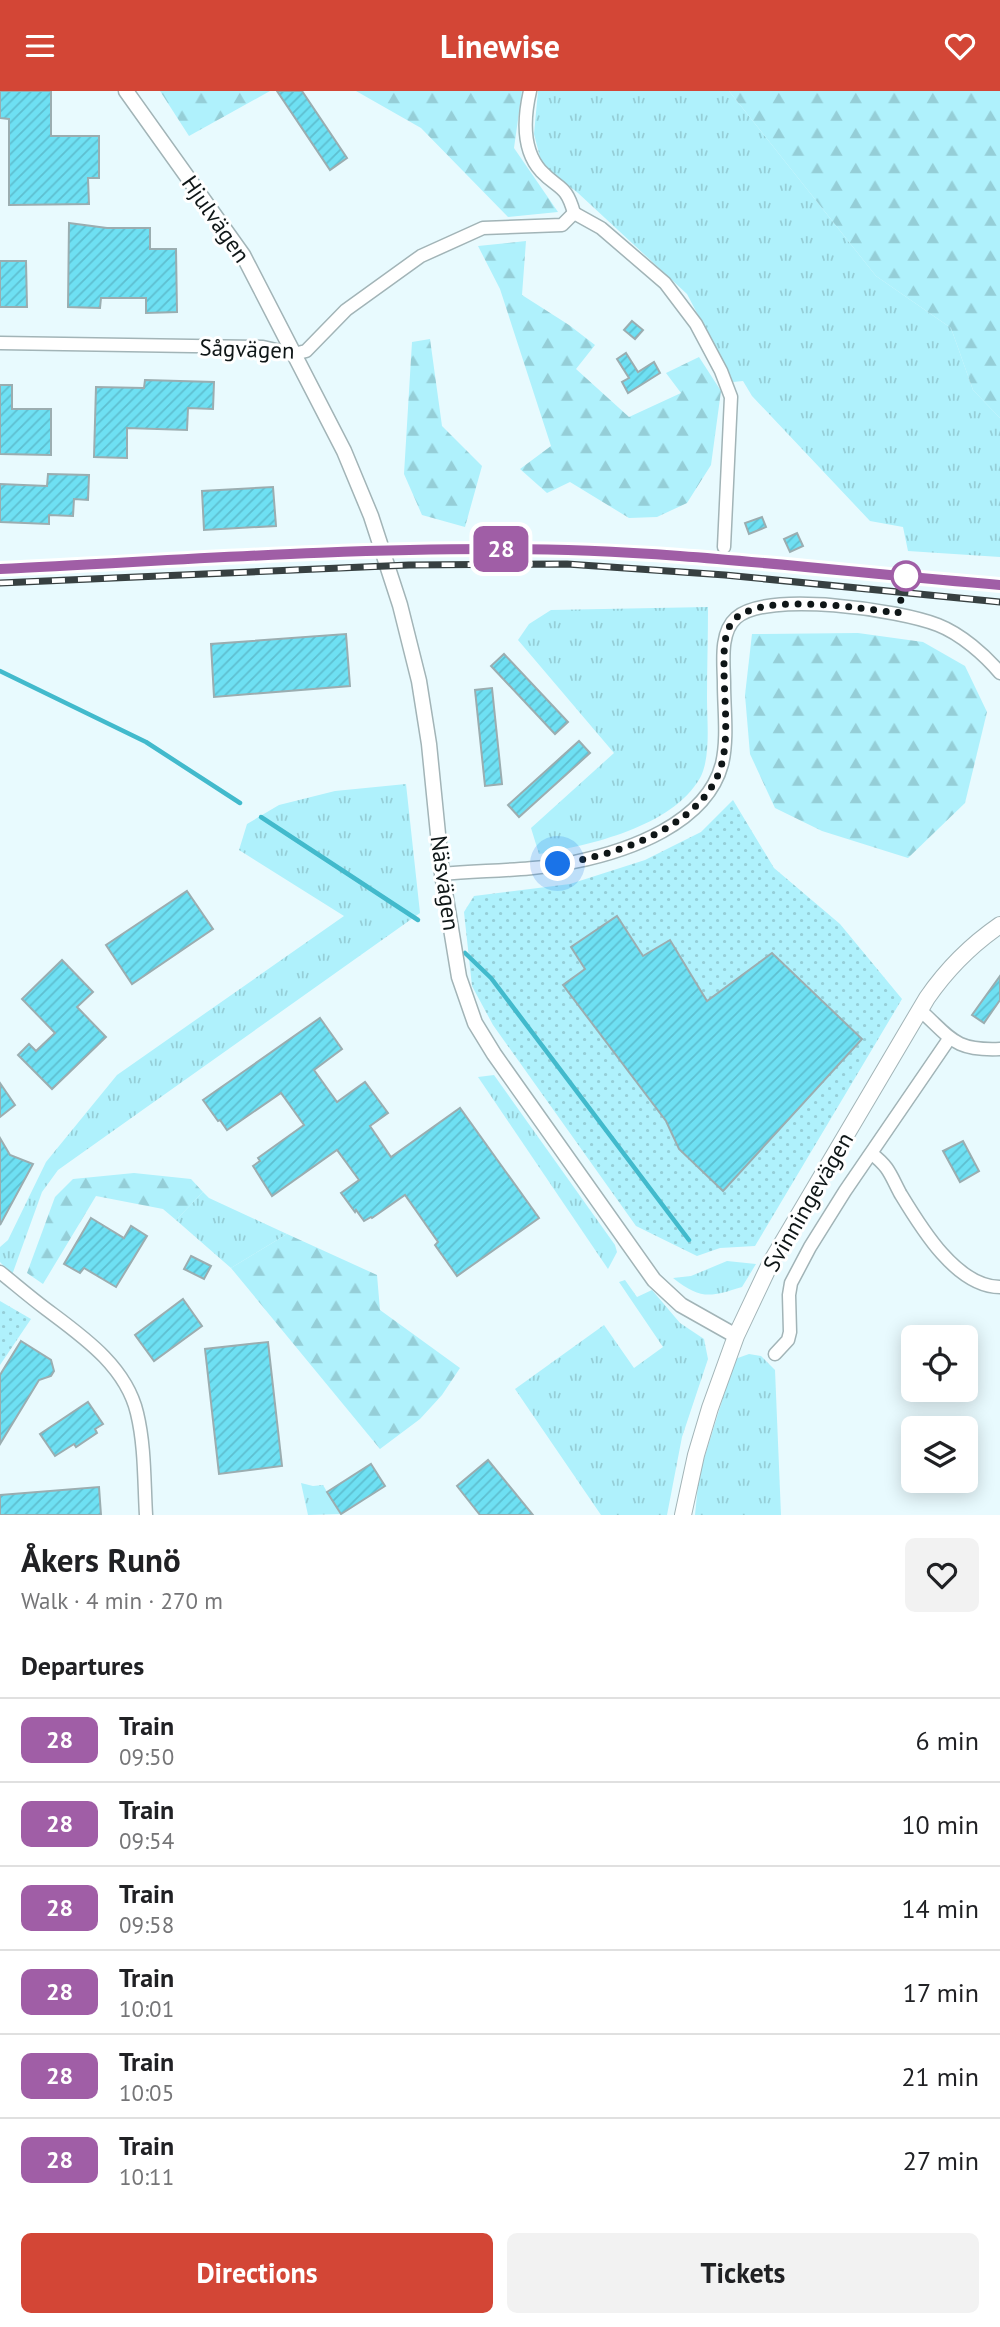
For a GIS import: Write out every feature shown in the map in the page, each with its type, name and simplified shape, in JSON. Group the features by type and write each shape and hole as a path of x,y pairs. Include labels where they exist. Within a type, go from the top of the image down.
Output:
{"main road":[{"name":"Svinningevägen","path":"683,1515 703,1431 736,1336 771,1262 919,1010 952,967 975,943 1000,925"}],"street":[{"name":"Hjulvägen","path":"126,91 243,255 294,354"},
{"path":"530,91 526,120 528,150 540,170 569,195 574,213 601,228 665,283 695,324 721,370 731,397 724,547"},
{"name":"Sågvägen","path":"0,343 263,347 294,354 306,351 346,310 421,256 483,228 562,225 574,213"},
{"name":"Näsvägen","path":"294,354 344,451 372,516 414,656 424,711 442,874 459,977 475,1023 654,1280 681,1305 736,1336"},
{"path":"442,874 544,866 598,856 643,840 694,809 706,795 721,766 725,745 724,656 727,633 735,619 753,610 801,604 898,613 939,625 968,643 1000,673"},
{"path":"919,1010 949,1039 971,1049 1000,1049"},
{"path":"775,1354 788,1340 789,1295 798,1268 826,1220 949,1039"},
{"path":"872,1154 885,1164 920,1225 949,1260 981,1284 1000,1287"},
{"path":"0,1272 82,1336 109,1362 124,1384 137,1410 146,1515"}],"green space":[{"path":"160,91 270,91 189,136"},
{"path":"356,91 522,91 514,148 558,212 508,217 421,128"},
{"path":"538,91 729,91 876,276 951,328 973,390 1000,418 1000,557 908,551 903,527 870,521 752,396 743,381 733,382 687,294 578,193 542,165 534,134"},
{"path":"729,91 1000,91 1000,418 973,390 951,328 876,276"},
{"path":"526,241 522,295 595,345 576,369 629,417 681,393 666,373 699,357 721,391 711,465 687,503 657,517 629,518 570,482 547,493 520,469 551,446 500,289 478,246"},
{"path":"430,339 442,426 482,466 465,527 422,515 404,474 412,342"},
{"path":"708,607 708,740 706,760 700,778 687,795 650,821 605,839 539,854 531,828 614,753 518,640 529,624 551,610"},
{"path":"858,633 923,642 965,666 987,712 965,803 908,858 822,831 775,808 750,754 745,695 752,634"},
{"path":"406,784 420,913 58,1170 42,1192 12,1275 0,1262 0,1247 8,1240 46,1162 117,1075 344,916 239,850 247,824 279,805 335,791"},
{"path":"733,800 774,868 840,924 902,999 755,1246 720,1248 697,1256 636,1226 493,1025 472,986 464,912 474,896 570,884 645,860 701,832"},
{"path":"494,1075 615,1245 617,1252 608,1269 478,1077"},
{"path":"134,1173 191,1179 203,1192 176,1220 163,1209 96,1196 43,1284 27,1273 55,1197 73,1179"},
{"path":"203,1192 209,1198 287,1234 231,1268 176,1220"},
{"path":"287,1234 377,1275 380,1310 460,1368 442,1395 420,1419 380,1449 231,1268"},
{"path":"727,1261 756,1264 742,1287 706,1295 691,1290 673,1278 691,1276"},
{"path":"625,1280 637,1297 652,1290 680,1323 704,1339 708,1359 682,1437 667,1515 601,1515 515,1389 604,1325 634,1368 663,1347 619,1282"},
{"path":"0,1301 31,1319 0,1365"},
{"path":"749,1354 761,1356 775,1370 781,1515 695,1515 699,1475 735,1359"},
{"path":"301,1483 323,1485 340,1514 308,1515"}],"building":[{"path":"0,91 51,91 51,136 99,136 99,178 88,178 89,204 9,205 9,119 0,118"},
{"path":"277,91 302,91 347,158 330,170"},
{"path":"69,223 107,228 150,228 150,249 176,249 177,312 146,313 146,298 101,298 100,308 68,307"},
{"path":"0,261 26,261 27,307 0,307"},
{"path":"632,321 643,330 635,339 624,330"},
{"path":"626,353 638,372 654,362 660,373 628,393 622,382 629,378 617,359"},
{"path":"145,380 214,382 213,409 188,408 187,430 127,428 127,458 94,457 96,387 144,388"},
{"path":"0,385 12,385 12,409 51,409 51,455 0,454"},
{"path":"48,474 89,475 88,500 74,499 73,516 49,515 49,524 0,522 0,484 47,486"},
{"path":"273,487 276,526 204,530 202,491"},
{"path":"762,517 766,527 749,534 745,523"},
{"path":"797,533 803,546 790,552 784,539"},
{"path":"346,634 350,686 214,697 211,644"},
{"path":"504,654 568,722 555,734 491,666"},
{"path":"492,688 502,784 485,786 475,690"},
{"path":"579,741 590,753 519,817 508,805"},
{"path":"187,891 213,929 132,984 106,945"},
{"path":"617,916 643,956 670,940 707,1001 772,953 862,1039 723,1191 679,1149 666,1121 563,985 585,969 571,947"},
{"path":"62,960 93,992 77,1007 106,1037 52,1089 18,1055 29,1044 36,1051 55,1033 22,999"},
{"path":"1000,976 1000,1000 984,1023 972,1015"},
{"path":"320,1018 342,1049 314,1070 337,1102 365,1082 388,1113 370,1126 391,1157 460,1108 539,1218 457,1276 435,1245 438,1242 405,1195 364,1221 356,1210 355,1212 341,1193 359,1180 337,1150 272,1196 253,1166 260,1161 258,1158 304,1125 281,1093 227,1130 203,1100"},
{"path":"0,1083 15,1105 0,1117"},
{"path":"0,1138 10,1155 33,1164 0,1225"},
{"path":"963,1141 979,1171 960,1182 943,1151"},
{"path":"91,1218 124,1238 131,1226 147,1236 116,1287 84,1268 80,1273 64,1264"},
{"path":"191,1256 211,1266 204,1279 184,1269"},
{"path":"183,1299 202,1326 154,1361 135,1335"},
{"path":"21,1341 51,1360 54,1371 51,1376 39,1380 0,1444 0,1375"},
{"path":"268,1342 282,1466 219,1474 205,1349"},
{"path":"88,1402 103,1424 95,1429 97,1433 76,1447 74,1444 55,1456 40,1434"},
{"path":"488,1460 533,1515 480,1515 457,1486"},
{"path":"371,1464 385,1486 341,1514 327,1492"},
{"path":"99,1487 101,1515 0,1515 0,1495"}],"waterway":[{"path":"0,671 146,742 240,803"},
{"path":"261,817 418,920"},
{"path":"465,953 491,978 689,1240"}],"railway":[{"path":"0,569 254,556 508,549 693,557 1000,585"},
{"path":"0,583 409,565 567,564 725,575 1000,602"}],"train":[{"name":"28","path":"0,569 361,552 510,549 618,552 1000,585"}],"route":[{"path":"558,864 598,856 643,840 682,818 706,795 721,766 725,745 724,656 727,633 735,619 746,612 763,607 801,604 898,613 906,576"}]}
